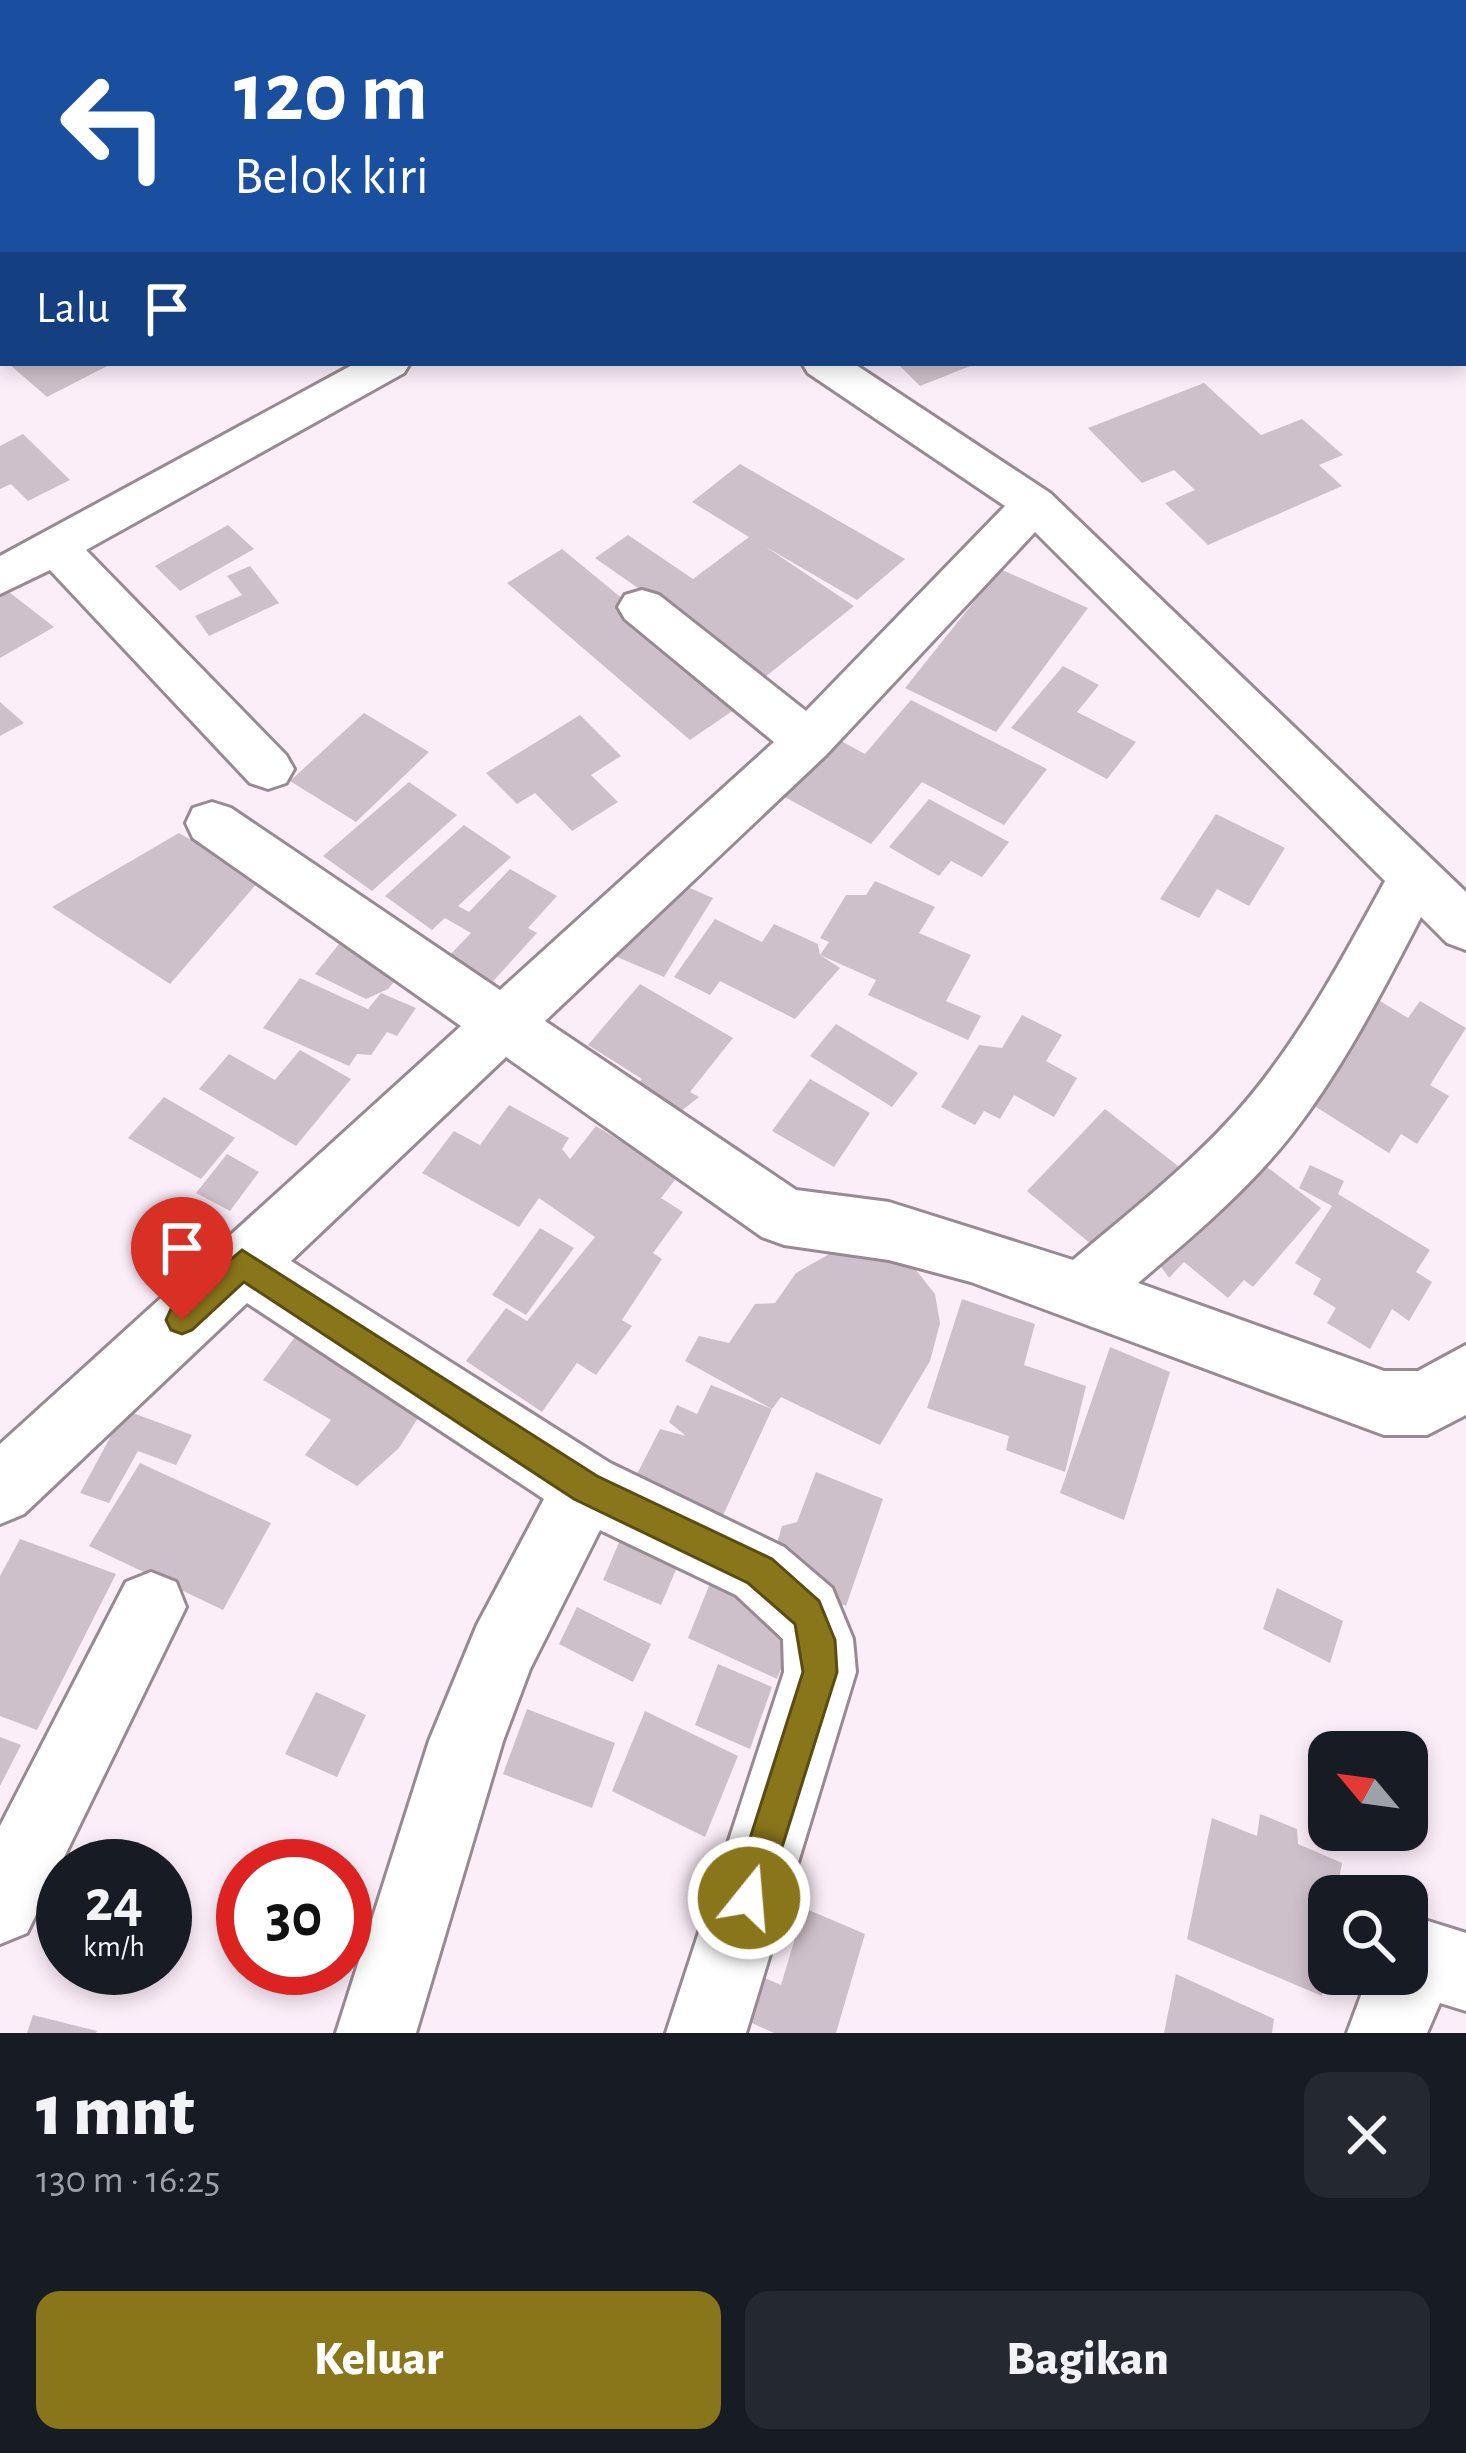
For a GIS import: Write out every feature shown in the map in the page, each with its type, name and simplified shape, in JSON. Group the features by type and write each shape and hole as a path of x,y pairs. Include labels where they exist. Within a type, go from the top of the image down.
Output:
{"street":[{"path":"0,578 384,366"},
{"path":"827,366 1034,504 1466,927"},
{"path":"0,1490 808,741 1034,504"},
{"path":"55,547 268,769"},
{"path":"642,607 808,741"},
{"path":"212,823 784,1217 889,1232 1081,1293 1384,1403 1427,1402 1466,1377"},
{"path":"1081,1293 1208,1181 1269,1117 1334,1027 1415,876"},
{"path":"242,1264 586,1487 760,1571 807,1613 818,1640 820,1672 706,2033"},
{"path":"376,2033 466,1741 502,1650 586,1487"},
{"path":"0,1906 152,1607"},
{"path":"1387,2033 1396,1999 1412,1972 1428,1960 1466,1972"}],"building":[{"path":"11,366 107,366 47,397"},
{"path":"900,366 970,366 920,386"},
{"path":"1204,383 1261,435 1302,419 1343,455 1319,465 1342,486 1208,545 1165,503 1195,490 1174,470 1142,483 1088,428"},
{"path":"23,434 70,480 28,501 11,484 0,489 0,446"},
{"path":"740,464 905,559 857,600 766,547 854,606 765,677 595,558 628,535 693,579 749,537 692,502"},
{"path":"228,525 254,549 180,591 155,566"},
{"path":"562,549 747,701 690,740 507,583"},
{"path":"250,566 279,603 209,636 195,616 242,595 227,576"},
{"path":"1000,569 1088,608 996,732 905,688"},
{"path":"9,592 54,627 0,658 0,597"},
{"path":"1063,666 1099,685 1077,712 1136,742 1107,779 1011,728"},
{"path":"911,700 1047,769 1004,825 922,782 871,844 781,795 832,736 865,754"},
{"path":"0,702 24,723 0,736"},
{"path":"364,713 429,752 356,822 290,781"},
{"path":"580,715 621,756 591,775 618,802 572,831 535,793 517,804 486,773"},
{"path":"409,782 457,815 372,891 323,856"},
{"path":"929,799 1009,842 982,877 951,861 939,876 889,847"},
{"path":"1216,814 1285,848 1249,906 1217,889 1199,918 1160,899"},
{"path":"464,825 511,857 458,906 469,912 510,869 557,896 528,928 537,933 486,989 442,963 471,933 445,918 432,930 385,896"},
{"path":"179,833 260,880 170,984 52,907"},
{"path":"875,881 935,907 919,933 971,955 946,1001 981,1016 968,1040 868,995 876,980 820,955 829,942 820,938 846,895 866,895"},
{"path":"683,885 713,898 664,977 610,954"},
{"path":"715,919 762,942 774,924 818,944 820,955 840,968 795,1019 720,981 710,995 674,977"},
{"path":"343,939 405,969 388,989 366,999 315,974"},
{"path":"300,978 368,1009 381,993 416,1008 397,1036 387,1032 371,1055 357,1054 349,1066 263,1028"},
{"path":"640,984 733,1038 690,1092 699,1097 676,1115 634,1089 642,1079 588,1045"},
{"path":"1370,995 1408,1018 1420,1001 1466,1028 1430,1085 1449,1096 1417,1144 1401,1134 1389,1153 1297,1095"},
{"path":"1022,1015 1062,1035 1046,1061 1077,1078 1054,1117 1014,1095 1000,1119 984,1111 975,1125 941,1107 979,1045 1002,1048"},
{"path":"836,1024 918,1073 892,1107 810,1056"},
{"path":"300,1050 351,1079 296,1146 199,1089 229,1054 275,1080"},
{"path":"810,1079 870,1113 834,1167 772,1131"},
{"path":"164,1097 235,1138 201,1179 128,1138"},
{"path":"509,1105 569,1138 562,1149 570,1159 596,1126 678,1176 661,1198 683,1212 653,1253 662,1259 622,1320 632,1326 596,1375 577,1363 542,1412 466,1361 506,1308 527,1321 595,1237 539,1198 519,1227 422,1173 454,1131 480,1145"},
{"path":"1105,1109 1187,1173 1109,1259 1027,1191"},
{"path":"227,1154 259,1172 230,1211 196,1193"},
{"path":"1255,1158 1321,1208 1253,1287 1244,1280 1228,1298 1184,1262 1169,1278 1152,1254"},
{"path":"1310,1165 1344,1181 1338,1194 1430,1250 1416,1272 1432,1282 1409,1321 1392,1309 1370,1349 1327,1323 1336,1308 1313,1294 1321,1279 1295,1263 1332,1206 1299,1188"},
{"path":"540,1228 574,1248 526,1315 492,1295"},
{"path":"852,1241 888,1251 916,1270 935,1294 940,1323 930,1361 880,1445 781,1397 772,1409 685,1361 699,1336 729,1343 755,1304 775,1303 796,1273"},
{"path":"962,1299 1035,1324 1024,1365 1086,1386 1065,1472 1006,1450 1009,1436 927,1408"},
{"path":"309,1318 423,1410 399,1448 357,1486 305,1455 331,1420 263,1380"},
{"path":"1110,1347 1170,1372 1124,1520 1060,1493"},
{"path":"711,1385 772,1409 720,1522 635,1478 660,1429 686,1436 669,1422 677,1405 697,1414"},
{"path":"125,1410 192,1435 176,1465 138,1451 109,1503 80,1493"},
{"path":"140,1463 271,1523 223,1610 89,1546"},
{"path":"816,1472 883,1499 846,1606 815,1593 775,1551 782,1526 797,1522"},
{"path":"623,1533 681,1558 661,1605 603,1580"},
{"path":"20,1539 116,1574 37,1730 0,1716 0,1576"},
{"path":"713,1576 802,1615 777,1679 688,1638"},
{"path":"1277,1588 1343,1621 1330,1663 1263,1629"},
{"path":"577,1607 651,1644 633,1682 559,1644"},
{"path":"718,1664 772,1687 750,1749 695,1725"},
{"path":"316,1692 366,1715 337,1777 285,1754"},
{"path":"527,1709 615,1743 592,1808 503,1774"},
{"path":"645,1711 738,1756 705,1837 612,1791"},
{"path":"0,1737 21,1745 0,1786"},
{"path":"1260,1814 1297,1829 1298,1844 1308,1851 1342,1863 1340,1875 1308,1875 1308,1990 1187,1939 1212,1818 1257,1836"},
{"path":"804,1908 865,1934 836,2033 774,2033 743,2019 758,1975 781,1985"},
{"path":"1176,1974 1274,2019 1272,2033 1164,2033"},
{"path":"33,2015 97,2031 27,2033"}],"route":[{"path":"182,1320 242,1264 586,1487 760,1571 790,1593 807,1613 818,1640 820,1672 749,1898"}]}
